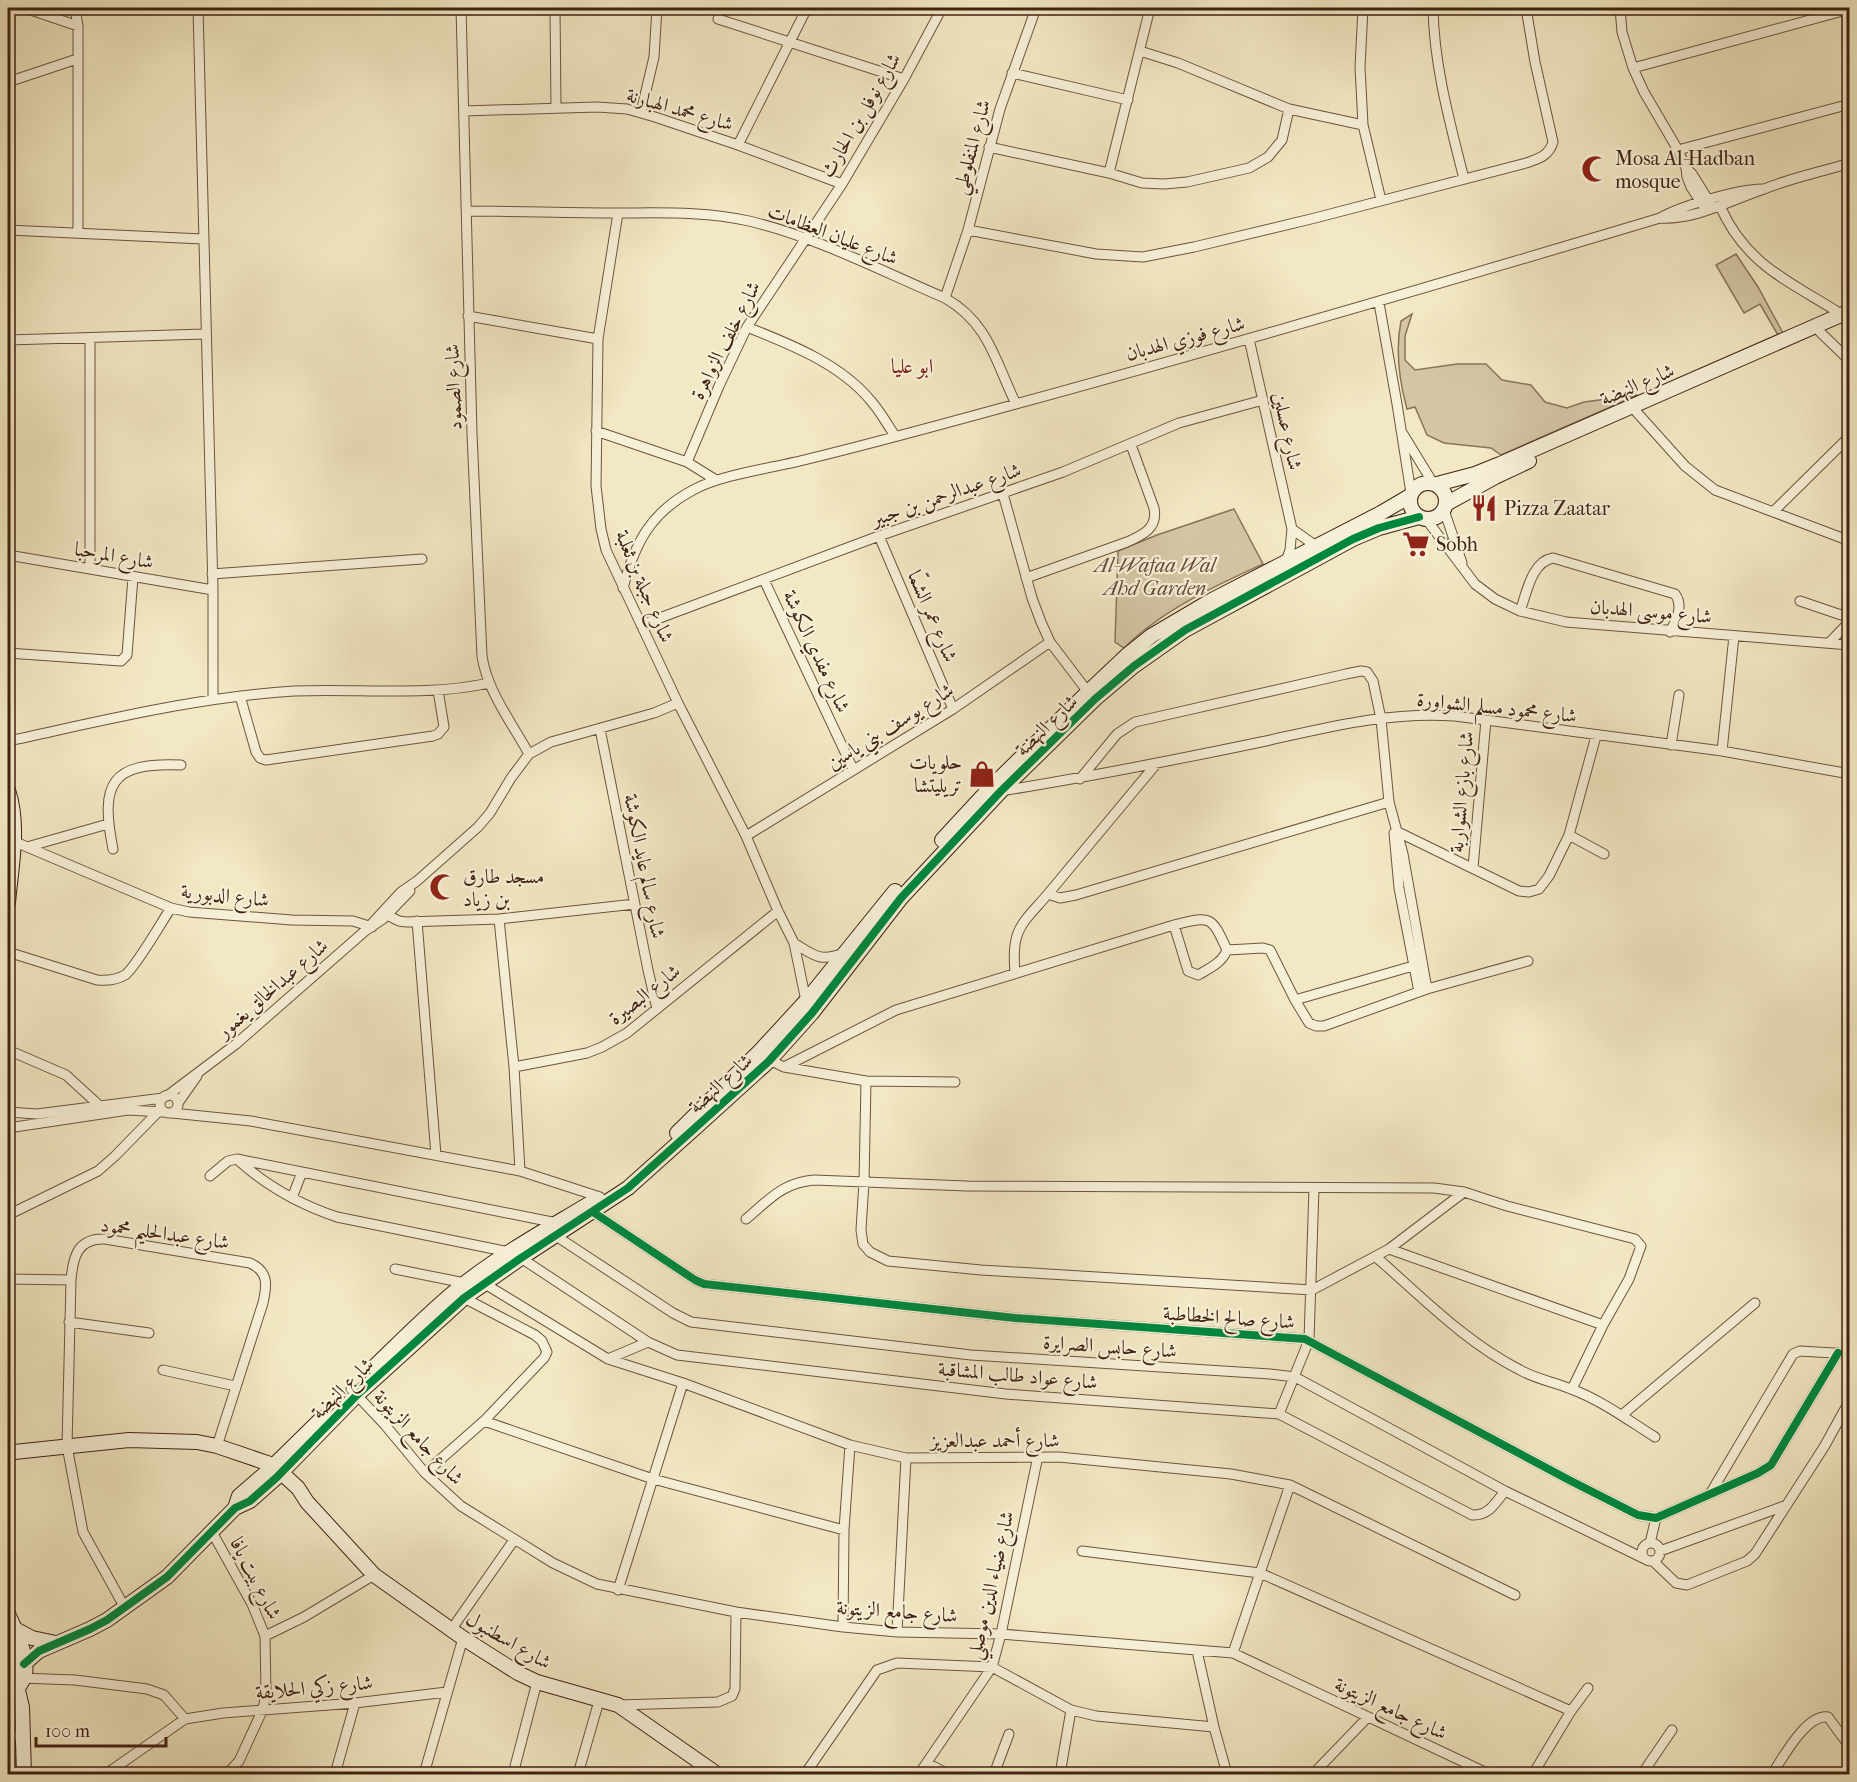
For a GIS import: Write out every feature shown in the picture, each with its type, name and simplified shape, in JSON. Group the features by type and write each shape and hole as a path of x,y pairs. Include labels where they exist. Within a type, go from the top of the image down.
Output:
{"street":[{"path":"25,8 78,26"},
{"path":"75,8 78,26 78,233"},
{"path":"198,8 213,590 213,699"},
{"name":"شارع الصمود","path":"461,8 468,316 482,656 489,683 529,754"},
{"path":"555,8 556,108"},
{"path":"641,112 654,57 657,8"},
{"path":"738,145 807,8"},
{"name":"شارع نوفل بن الحارث","path":"805,238 842,184 904,79 942,8"},
{"name":"شارع المنفلوطي","path":"945,298 968,230 989,147 1012,73 1036,8"},
{"path":"1109,173 1150,8"},
{"path":"1363,8 1360,67 1363,125 1381,200"},
{"path":"1433,8 1433,25 1446,110 1464,179"},
{"path":"968,230 1096,254 1143,257 1205,244 1541,158 1551,149 1552,135 1535,62 1526,8"},
{"path":"1620,8 1622,32 1633,68 1686,168 1692,194 1685,206"},
{"path":"1633,68 1850,9"},
{"path":"718,18 904,79"},
{"path":"1140,51 1178,63 1289,109 1363,125"},
{"path":"8,82 77,59"},
{"path":"1012,73 1128,100"},
{"path":"1678,150 1850,104"},
{"name":"شارع محمد الهبارنة","path":"464,111 614,108 641,112 842,184"},
{"path":"989,147 1109,173 1142,183 1187,182 1249,168 1275,152 1282,141 1289,109"},
{"path":"1848,164 1850,176"},
{"name":"شارع فوزي الهدبان","path":"1660,218 1672,218 1750,189 1762,189 1848,164"},
{"path":"1686,168 1710,205"},
{"path":"1691,187 1710,205 1757,260 1847,315"},
{"name":"شارع فوزي الهدبان","path":"622,588 630,560 640,538 654,518 694,489 716,480 818,457 1016,404 1379,303 1660,218 1685,206 1710,205"},
{"name":"شارع عليان العظامات","path":"467,211 669,212 749,221 805,238 945,298 960,307 982,329 1016,404"},
{"name":"شارع جبلة بن ثعلبة","path":"618,213 598,339 596,486 606,550 678,703 746,836 794,944 806,1001"},
{"path":"8,230 203,239"},
{"name":"شارع خلف الزواهرة","path":"687,462 747,327 805,238"},
{"path":"1379,303 1401,430 1410,506 1423,518 1437,517 1445,507 1444,493 1435,484 1401,430"},
{"name":"شارع النهضة","path":"1435,484 1475,474 1636,411 1820,332 1847,315"},
{"name":"شارع النهضة","path":"1445,507 1495,477 1847,315"},
{"path":"468,316 598,339"},
{"path":"747,327 785,342 833,368 855,384 871,400 895,436"},
{"path":"1820,332 1850,361"},
{"path":"8,340 205,334"},
{"path":"90,338 90,568"},
{"name":"شارع عسلين","path":"1249,339 1292,529 1290,550 1286,561"},
{"name":"شارع عبدالرحمن بن جبير","path":"641,625 879,536 1003,494 1131,445 1179,423 1263,400"},
{"path":"1636,411 1685,466 1705,483 1732,497 1850,541"},
{"path":"596,431 687,462 716,480"},
{"path":"1773,512 1850,436"},
{"path":"1026,578 1127,542 1143,535 1154,525 1156,517 1154,508 1131,445"},
{"path":"1410,495 1418,485 1435,484"},
{"path":"1003,494 1032,598 1050,642 1088,692"},
{"name":"شارع النهضة","path":"556,1229 593,1212 639,1179 764,1056 893,893 991,787 1126,656 1151,636 1180,618 1410,495"},
{"name":"شارع موسى الهدبان","path":"1445,507 1465,571"},
{"name":"شارع النهضة","path":"17,1674 39,1651 90,1629 125,1608 167,1577 235,1508 250,1501 272,1470 354,1392 429,1314 465,1283 556,1229 640,1167 812,1013 901,898 1001,791 1095,699 1134,666 1185,630 1353,539 1379,528 1423,518"},
{"name":"شارع موسى الهدبان","path":"1423,518 1475,584 1495,599 1520,611 1566,622 1850,645"},
{"path":"1292,529 1316,546"},
{"name":"شارع عمر الشمّا","path":"879,536 953,710"},
{"name":"شارع المرحبا","path":"8,555 213,590"},
{"path":"1520,611 1535,571 1541,562 1553,558 1675,594 1680,608 1670,632"},
{"path":"212,574 422,559"},
{"path":"8,653 121,661 127,655 133,577"},
{"name":"شارع مفدي الكوشة","path":"764,580 853,770"},
{"path":"1800,600 1850,619 1829,643"},
{"path":"1722,751 1734,636"},
{"name":"شارع يوسف بني ياسين","path":"746,836 953,710 1050,642"},
{"path":"1080,778 1117,734 1135,722 1354,672 1367,672 1372,678 1381,719 1389,802 1398,832 1403,887"},
{"path":"8,741 213,699 324,690 438,690 489,683"},
{"path":"240,696 256,752 260,758 266,760 438,734 444,727 438,690"},
{"path":"1671,746 1679,695"},
{"name":"شارع عبدالخالق يغمور","path":"165,1097 236,1044 369,928 417,881 478,827 490,813 529,754 551,742 654,713 678,703"},
{"name":"شارع محمود مسلم الشواورة","path":"1001,791 1158,763 1316,730 1425,714 1722,751 1850,774"},
{"name":"شارع بازع الشواربة","path":"1473,868 1486,720"},
{"name":"شارع سالم عايد الكوشة","path":"600,729 657,1009"},
{"path":"1398,832 1519,891 1534,891 1543,886 1569,835 1596,735"},
{"path":"1015,973 1013,950 1020,928 1158,763"},
{"path":"113,849 108,824 109,790 115,781 126,772 146,766 181,765"},
{"path":"8,790 12,806 13,841 8,903"},
{"path":"1048,894 1060,898 1068,897 1389,802"},
{"path":"1393,818 1403,887 1423,990"},
{"path":"27,847 108,824"},
{"path":"1569,835 1604,854"},
{"name":"شارع الدبورية","path":"13,841 171,908 200,913 291,920 353,921 369,928"},
{"path":"384,914 399,921 499,919 635,904"},
{"path":"1406,904 1413,966 1423,990"},
{"path":"392,906 416,921"},
{"path":"8,952 97,980 117,979 130,971 171,908"},
{"name":"شارع البصيرة","path":"514,1067 595,1050 627,1033 778,911"},
{"path":"499,919 514,1067 520,1171"},
{"path":"784,1067 896,1010 1174,925 1195,920 1208,920 1216,926 1227,950 1225,956 1198,975 1188,971 1174,925"},
{"path":"416,921 436,1155"},
{"path":"794,944 814,956 829,959 844,953"},
{"path":"1227,950 1263,948 1270,950 1295,1000 1309,1023 1316,1026 1324,1026 1423,990 1528,961"},
{"path":"1295,1000 1413,966"},
{"path":"8,1050 66,1075 101,1107"},
{"path":"764,1056 784,1067 866,1081 955,1082"},
{"name":"شارع عبدالخالق يغمور","path":"8,1215 98,1171 170,1109 200,1072"},
{"path":"866,1081 861,1230 863,1244 877,1257 888,1261 981,1270 1312,1290 1376,1257 1464,1192"},
{"path":"8,1112 37,1114 165,1097 175,1098 170,1109"},
{"path":"165,1097 160,1105 170,1109 251,1121 520,1171 600,1197"},
{"path":"8,1128 128,1110 170,1109"},
{"path":"237,1159 263,1181 292,1198 306,1206 337,1217 515,1255"},
{"path":"210,1176 228,1161 237,1159 556,1229"},
{"path":"292,1198 302,1172"},
{"path":"746,1219 782,1189 797,1182 814,1180 968,1186 1434,1188 1464,1192 1639,1242 1641,1246 1635,1266 1622,1293 1602,1324 1572,1389"},
{"path":"1279,1414 1309,1340 1314,1188"},
{"name":"شارع صالح الخطاطبة","path":"593,1212 704,1284 1015,1318 1309,1340 1450,1418 1569,1480 1638,1515 1656,1518"},
{"name":"شارع حابس الصرايرة","path":"556,1229 672,1313 691,1322 971,1355 1295,1377 1505,1491 1649,1560 1676,1583 1687,1585 1747,1561 1755,1554 1824,1447 1850,1400"},
{"name":"شارع عبدالحليم محمود","path":"125,1608 83,1532 67,1446 72,1264 81,1247 89,1240 95,1239 254,1265 263,1272 266,1286 217,1446"},
{"path":"1389,1248 1602,1324"},
{"name":"شارع النهضة","path":"354,1392 464,1298 485,1284 515,1255"},
{"name":"شارع عواد طالب المشاقبة","path":"515,1255 659,1349 677,1355 1006,1394 1279,1414 1472,1515 1484,1514 1505,1491"},
{"path":"1376,1257 1440,1315 1482,1347 1519,1370 1572,1389 1622,1415 1655,1437"},
{"path":"395,1269 465,1283"},
{"path":"8,1279 71,1280"},
{"name":"شارع أحمد عبدالعزيز","path":"485,1284 608,1359 683,1383 850,1445 906,1458 1038,1456 1185,1468 1290,1485 1515,1595"},
{"path":"425,1473 484,1421 544,1358 546,1352 542,1341 535,1335 464,1298"},
{"path":"1622,1415 1755,1303"},
{"path":"69,1322 149,1333"},
{"path":"608,1359 648,1342"},
{"path":"1710,1494 1793,1354 1800,1350 1850,1354"},
{"path":"1650,1543 1656,1518 1758,1473 1771,1465 1838,1353"},
{"path":"163,1370 236,1386"},
{"path":"618,1590 683,1383"},
{"name":"شارع جامع الزيتونة","path":"354,1392 425,1473 460,1506 514,1540 572,1573 597,1584 736,1612 843,1627 897,1632 1001,1634 1233,1653 1489,1774"},
{"path":"484,1421 653,1479 844,1530"},
{"name":"شارع اسطنبول","path":"10,1453 152,1439 217,1446 272,1470 307,1502 374,1575 457,1634 537,1682 618,1705 717,1774"},
{"path":"843,1627 844,1530 850,1445"},
{"name":"شارع ضياء الدين موصلي","path":"919,1774 992,1666 1001,1634 1038,1456"},
{"path":"897,1632 906,1458"},
{"path":"1233,1653 1290,1485"},
{"path":"1660,1551 1787,1505"},
{"name":"شارع بيت يافا","path":"212,1532 252,1604 266,1636 267,1693 263,1710 239,1761 227,1774"},
{"path":"424,1774 447,1692 457,1634 514,1540"},
{"path":"1650,1543 1655,1544 1660,1551 1659,1557 1649,1560 1642,1550 1650,1543"},
{"path":"1082,1551 1260,1573 1571,1712"},
{"path":"266,1636 304,1617 374,1575"},
{"path":"618,1705 718,1702 732,1696 735,1689 736,1612"},
{"path":"8,1614 15,1629 24,1774"},
{"path":"15,1629 32,1638 56,1643"},
{"path":"8,1648 17,1674"},
{"path":"1197,1651 1227,1774"},
{"path":"806,1774 877,1670 897,1663 992,1666 1071,1710 1096,1716 1214,1728"},
{"path":"17,1674 147,1689 164,1695 185,1719 106,1774"},
{"path":"513,1774 537,1682"},
{"path":"1533,1774 1588,1688"},
{"name":"شارع زكي الحلايقة","path":"185,1719 447,1692"},
{"path":"578,1774 599,1701"},
{"path":"336,1774 355,1703"},
{"path":"1060,1774 1071,1710"},
{"path":"1772,1774 1797,1738 1814,1719 1821,1716 1828,1717 1850,1747"},
{"path":"1313,1774 1367,1718"},
{"path":"1642,1774 1672,1730"},
{"path":"8,1737 23,1734"},
{"path":"994,1774 1009,1734"},
{"path":"927,1763 948,1774"}],"green space":[{"path":"1736,254 1758,287 1783,333 1778,335 1760,304 1744,313 1716,265"},
{"path":"1412,314 1405,336 1405,360 1415,370 1457,364 1486,364 1502,380 1531,385 1545,402 1567,408 1584,402 1638,395 1501,455 1491,448 1444,443 1427,435 1415,407 1407,409 1404,398 1399,365 1399,332 1401,321"},
{"name":"Al-Wafaa Wal Ahd Garden","path":"1234,509 1263,564 1208,590 1172,611 1139,634 1124,648 1115,642 1118,551"},
{"path":"18,1739 17,1774 8,1774 8,1741"}],"cycle path":[{"path":"24,1664 39,1651 107,1620 167,1577 235,1508 250,1501 276,1478 357,1395 464,1298 628,1188 695,1128 769,1061 812,1013 901,898 1001,791 1095,699 1134,666 1185,630 1353,539 1379,528 1419,517"},
{"path":"593,1212 704,1284 1015,1318 1305,1339 1569,1480 1638,1515 1656,1518 1758,1473 1771,1465 1838,1353"}],"place":[{"name":"Mosa Al-Hadban mosque","path":"1595,169"},
{"name":"Pizza Zaatar","path":"1484,508"},
{"name":"Sobh","path":"1416,544"},
{"name":"حلويات تريليتشا","path":"982,774"},
{"name":"مسجد طارق بن زياد","path":"443,887"}],"district":[{"name":"ابو عليا","path":"912,366"}]}
